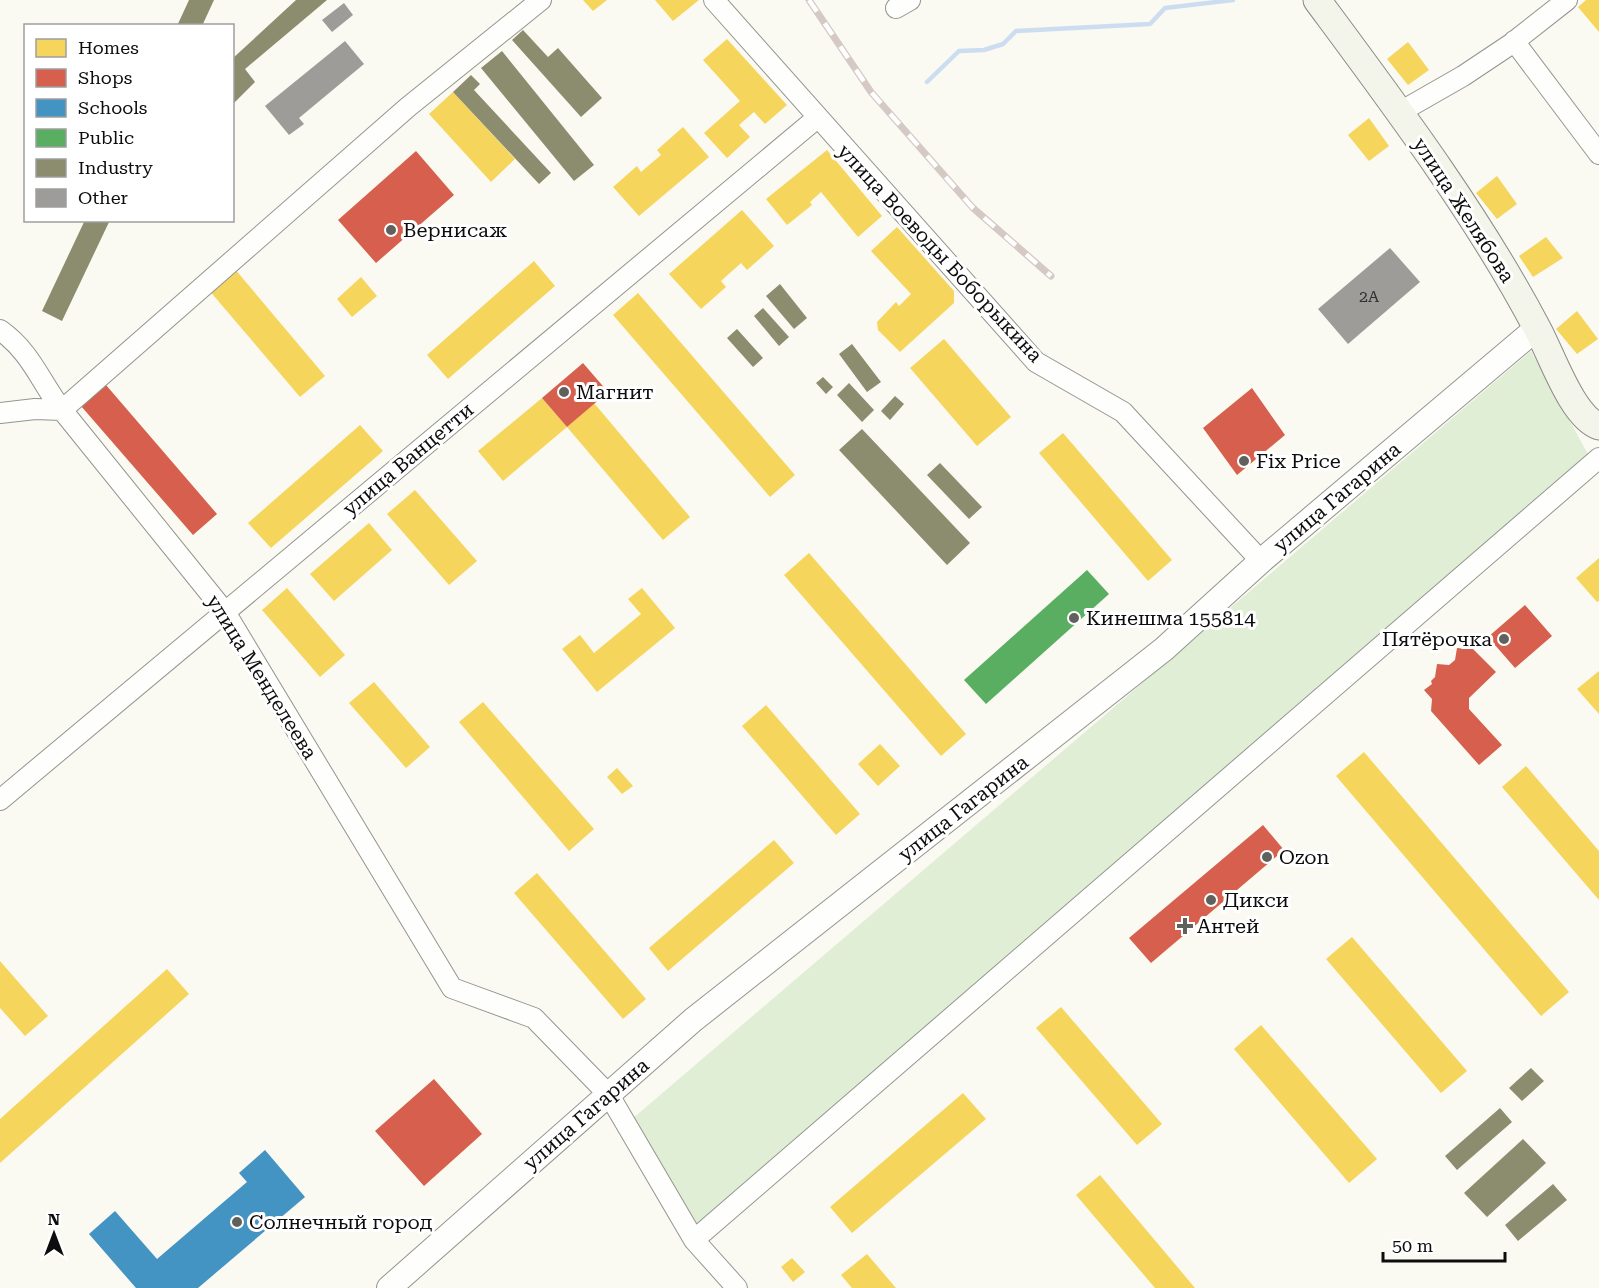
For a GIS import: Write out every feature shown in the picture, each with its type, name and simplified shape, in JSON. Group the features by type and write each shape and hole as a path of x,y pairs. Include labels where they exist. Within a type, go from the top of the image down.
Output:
{"main road":[{"name":"улица Желябова","path":"1317,0 1400,112 1502,266 1537,327 1575,402 1585,417 1599,426"}],"street":[{"path":"0,412 35,409 62,410 408,107 541,0"},
{"name":"улица Воеводы Боборыкина","path":"714,0 1036,362 1123,412 1261,561"},
{"path":"1400,112 1463,76 1514,42 1567,0"},
{"path":"1514,42 1599,154"},
{"name":"улица Ванцетти","path":"0,800 817,118"},
{"name":"улица Гагарина","path":"389,1288 693,1020 1164,648 1261,561 1537,327"},
{"name":"улица Менделеева","path":"0,330 15,340 40,372 47,391 225,612 452,988 534,1018 609,1095"},
{"path":"694,1240 1599,458"},
{"path":"609,1095 694,1240 737,1288"}],"green space":[{"path":"1531,351 1589,456 697,1224 632,1119"}],"building: Homes":[{"path":"583,0 607,0 593,11"},
{"path":"655,0 699,0 673,21"},
{"path":"1586,0 1599,0 1599,32 1578,7"},
{"path":"727,39 787,105 765,124 754,112 739,125 750,137 727,158 704,133 740,101 703,60"},
{"path":"1408,42 1429,70 1408,85 1387,59"},
{"path":"453,92 515,159 491,182 429,114"},
{"path":"1369,118 1389,146 1369,161 1348,135"},
{"path":"683,127 709,157 639,216 613,187 637,166 641,172 661,155 657,150"},
{"path":"827,150 882,216 858,237 821,192 810,202 812,205 787,225 766,199"},
{"path":"1497,176 1517,204 1497,219 1476,193"},
{"path":"742,210 774,246 747,270 741,263 721,281 726,287 701,309 669,274"},
{"path":"897,227 954,291 954,303 900,352 878,330 877,322 896,302 899,306 911,294 871,251"},
{"path":"1546,237 1563,258 1533,277 1519,256"},
{"path":"534,261 555,286 448,379 427,355"},
{"path":"234,268 325,376 300,397 208,289"},
{"path":"361,277 377,296 352,317 337,299"},
{"path":"638,293 795,475 770,497 613,315"},
{"path":"1577,311 1598,339 1577,354 1556,329"},
{"path":"944,339 1011,417 977,446 910,368"},
{"path":"542,398 567,427 503,481 478,451"},
{"path":"594,403 690,517 663,540 567,427"},
{"path":"360,425 383,451 271,548 248,523"},
{"path":"1063,433 1172,560 1148,581 1039,453"},
{"path":"415,490 477,561 449,585 387,514"},
{"path":"369,523 392,550 334,601 310,574"},
{"path":"809,553 966,734 941,756 784,575"},
{"path":"1599,558 1599,601 1597,602 1576,578"},
{"path":"287,588 345,655 320,677 262,610"},
{"path":"642,588 675,628 597,692 562,649 580,635 594,653 641,614 628,599"},
{"path":"1599,671 1599,714 1577,689"},
{"path":"374,682 430,747 406,768 349,703"},
{"path":"483,702 594,829 569,851 459,722"},
{"path":"766,705 860,814 836,835 742,726"},
{"path":"880,744 900,766 878,786 858,764"},
{"path":"1364,752 1569,992 1541,1016 1336,776"},
{"path":"1526,766 1599,851 1599,900 1502,787"},
{"path":"617,768 633,786 622,794 607,777"},
{"path":"774,840 794,863 668,971 649,948"},
{"path":"537,873 646,999 623,1019 514,893"},
{"path":"1352,937 1467,1071 1441,1093 1326,959"},
{"path":"0,961 48,1016 25,1036 0,1008"},
{"path":"167,969 189,994 0,1163 0,1119"},
{"path":"1061,1007 1162,1124 1137,1145 1036,1028"},
{"path":"1261,1025 1377,1159 1349,1183 1234,1049"},
{"path":"963,1093 986,1119 852,1233 830,1207"},
{"path":"1100,1175 1195,1288 1155,1288 1076,1195"},
{"path":"867,1254 896,1288 852,1288 841,1275"},
{"path":"792,1258 805,1272 793,1282 781,1267"}],"building: Shops":[{"path":"416,151 454,195 376,263 338,220"},
{"path":"583,363 608,392 567,427 542,398"},
{"path":"106,385 217,514 193,535 81,406"},
{"path":"1252,388 1285,435 1237,475 1203,428"},
{"path":"1525,605 1552,636 1515,668 1488,637"},
{"path":"1470,646 1496,672 1469,698 1469,709 1502,745 1479,765 1431,711 1432,699 1424,690 1432,684 1437,664 1449,665 1455,660 1457,648 1468,649"},
{"path":"1263,825 1284,850 1151,963 1129,938"},
{"path":"434,1079 482,1134 424,1186 375,1131"}],"building: Schools":[{"name":"Солнечный город","path":"265,1150 305,1197 198,1288 136,1288 89,1234 115,1211 157,1259 247,1182 239,1173"}],"building: Public":[{"path":"1087,570 1109,594 986,704 964,680"}],"building: Industry":[{"path":"189,0 214,0 203,24 178,24"},
{"path":"296,0 327,0 245,69 255,82 234,103 234,57"},
{"path":"523,30 548,57 558,48 602,98 581,117 512,40"},
{"path":"502,51 594,165 574,181 481,68"},
{"path":"471,75 480,84 474,90 551,173 539,184 453,92"},
{"path":"84,222 109,222 62,321 42,311"},
{"path":"780,284 807,318 794,329 766,296"},
{"path":"763,308 789,337 779,346 754,316"},
{"path":"737,329 763,358 753,367 727,338"},
{"path":"852,344 881,382 867,392 839,354"},
{"path":"823,377 833,387 826,394 816,383"},
{"path":"849,383 874,410 862,422 837,395"},
{"path":"895,396 904,404 890,420 881,411"},
{"path":"862,429 970,543 947,565 839,450"},
{"path":"940,463 982,507 969,519 927,475"},
{"path":"1531,1068 1544,1081 1522,1101 1509,1088"},
{"path":"1500,1108 1512,1122 1457,1170 1445,1156"},
{"path":"1523,1139 1546,1163 1487,1217 1464,1193"},
{"path":"1553,1184 1567,1200 1518,1241 1505,1225"}],"building: Other":[{"path":"344,3 353,15 332,32 322,20"},
{"path":"345,41 364,64 299,118 304,124 289,135 265,106"},
{"path":"1390,248 1420,282 1348,344 1318,309"}],"waterway":[{"path":"927,82 959,51 984,50 1003,44 1016,31 1150,24 1165,8 1233,0"}],"railway":[{"path":"809,0 871,92 973,208 1051,276"}],"place":[{"name":"Вернисаж","path":"391,230"},
{"name":"Магнит","path":"564,392"},
{"name":"Fix Price","path":"1244,461"},
{"name":"Кинешма 155814","path":"1074,618"},
{"name":"Пятёрочка","path":"1504,639"},
{"name":"Ozon","path":"1267,857"},
{"name":"Дикси","path":"1211,900"},
{"name":"Антей","path":"1185,926"},
{"name":"Солнечный город","path":"237,1222"}]}
